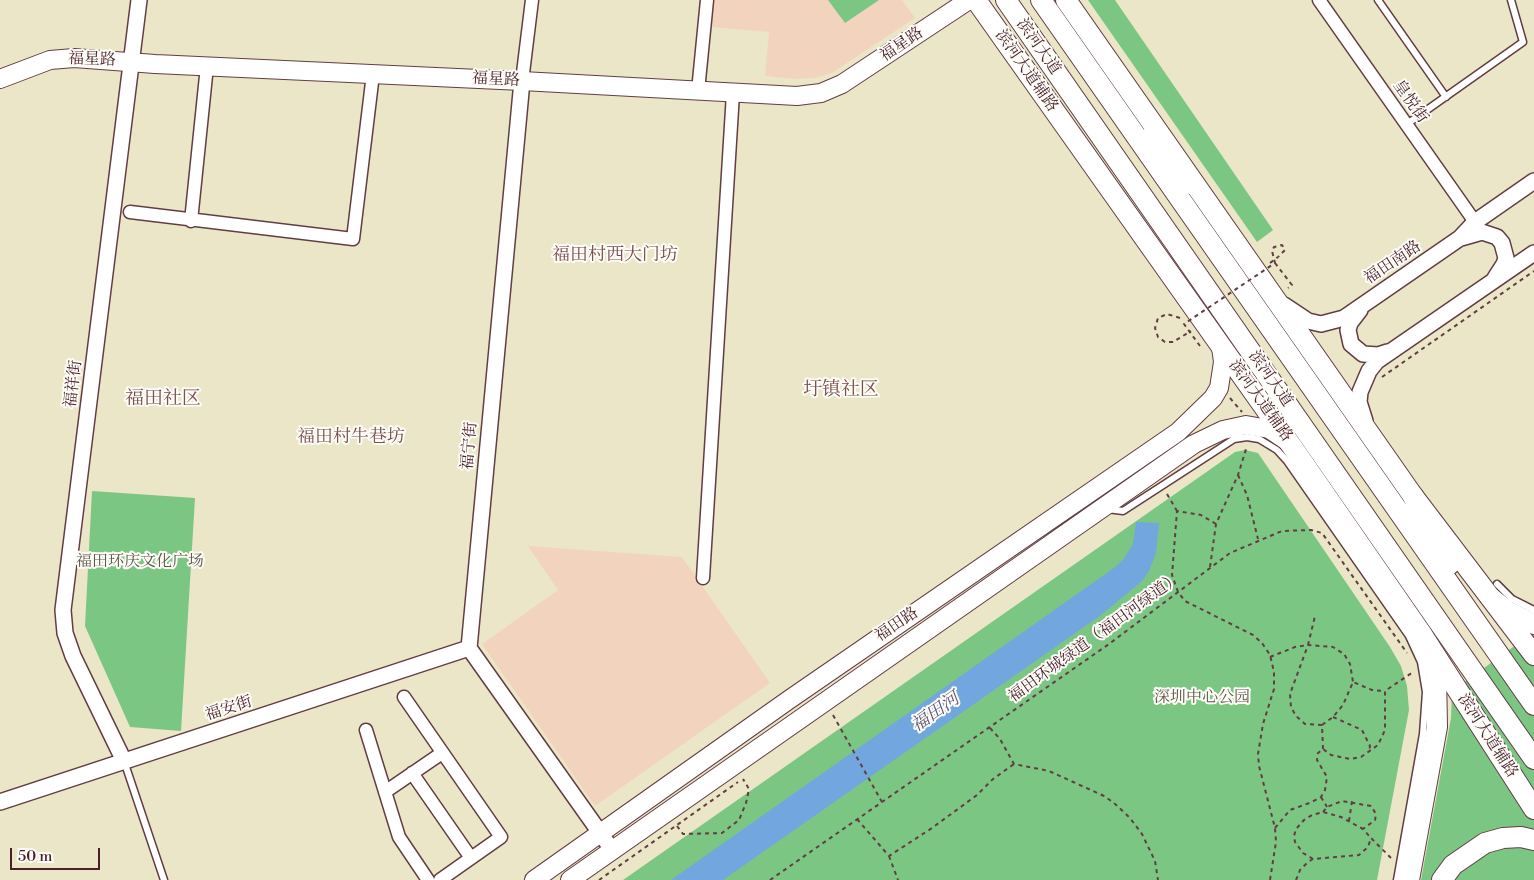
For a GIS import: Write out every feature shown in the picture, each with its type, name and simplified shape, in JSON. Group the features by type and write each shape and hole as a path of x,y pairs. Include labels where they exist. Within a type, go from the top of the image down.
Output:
{"main road":[{"name":"福星路","path":"0,79 44,62 64,58 797,96 832,89 854,77 969,0"},
{"name":"滨河大道辅路","path":"976,0 1291,444 1421,633 1534,809"},
{"name":"滨河大道","path":"1006,0 1534,759"},
{"name":"滨河大道","path":"1040,0 1534,705"},
{"path":"1066,0 1413,496 1494,591 1507,611 1534,624"},
{"path":"1106,95 1194,185"},
{"name":"福田路","path":"534,880 784,702 1178,432 1213,398 1218,388 1223,362 1221,347"},
{"name":"福田路","path":"570,880 1194,444 1223,430 1246,425 1258,426 1278,434 1291,444"},
{"path":"1413,496 1483,632"},
{"path":"1494,591 1534,655"},
{"path":"1409,880 1437,727 1436,673 1421,633"},
{"path":"1442,880 1453,865 1485,843 1503,838 1534,840"}],"street":[{"name":"福祥街","path":"124,761 71,650 65,633 63,610 132,62 138,0"},
{"name":"福宁街","path":"469,648 522,81 532,0"},
{"path":"698,91 707,0"},
{"name":"皇悦街","path":"1319,0 1475,222"},
{"path":"191,221 207,66"},
{"path":"130,212 191,221 353,239 373,74"},
{"path":"703,578 733,93"},
{"name":"福田南路","path":"1266,287 1296,314 1308,321 1321,324 1344,318 1460,238 1475,222 1534,181"},
{"path":"1460,238 1482,232 1497,237 1502,243 1505,251 1504,264 1491,283"},
{"path":"1370,434 1362,413 1360,392 1369,371 1395,348 1534,253"},
{"path":"1364,304 1350,323 1348,337 1351,344 1356,351 1371,356 1395,348"},
{"path":"469,648 613,851"},
{"name":"福安街","path":"0,802 469,648"},
{"path":"404,697 501,837 440,880"},
{"path":"366,730 399,837 428,880"},
{"path":"385,792 442,752"},
{"path":"412,773 471,858"}],"lane":[{"path":"1378,0 1446,97"},
{"path":"1407,124 1523,42 1511,0"},
{"path":"1102,508 1123,511 1234,439 1246,436 1268,443 1287,461 1414,644 1424,674 1426,710 1397,880"},
{"path":"1494,591 1534,610"},
{"path":"124,761 164,880"}],"path":[{"path":"1268,264 1278,258 1286,250 1282,245 1274,247 1272,252 1275,263 1292,285 1286,290"},
{"path":"1184,324 1275,263"},
{"path":"1380,380 1534,271"},
{"path":"1192,331 1177,340 1170,343 1162,340 1156,333 1156,323 1162,315 1172,314 1181,318 1184,324 1200,346"},
{"path":"1229,396 1245,416"},
{"path":"1210,567 1216,524 1238,475 1247,444"},
{"path":"1238,475 1247,495 1258,540"},
{"path":"1161,486 1177,511 1172,575 1178,592 1185,601 1200,610 1252,635 1262,643 1270,657 1274,672 1274,689 1263,724 1258,754 1276,842 1270,880"},
{"path":"1177,511 1201,515 1216,524"},
{"name":"福田环城绿道（福田河绿道）","path":"770,880 990,728 1178,592 1230,552 1282,531 1311,530 1322,533 1406,654"},
{"path":"1270,657 1295,647 1308,645 1333,648 1344,654 1350,664 1353,682 1343,705 1333,717 1322,725 1305,724 1296,716 1291,707 1290,694 1308,645 1315,616"},
{"path":"1353,682 1372,690 1385,691 1415,671"},
{"path":"1322,749 1331,756 1350,759 1361,757 1369,752 1382,739 1385,730 1385,691"},
{"path":"833,715 882,802"},
{"path":"1333,717 1362,730 1370,746 1369,752"},
{"path":"1274,828 1290,810 1321,797 1327,784 1327,776 1316,756 1322,749 1322,725"},
{"path":"990,728 1000,739 1014,764"},
{"path":"888,856 932,828 977,795 992,779 1014,764 1049,771 1104,796 1114,803 1130,818 1142,834 1155,860 1158,880"},
{"path":"676,825 683,834 722,833 739,820 746,804 749,790 743,779"},
{"path":"1321,797 1327,806"},
{"path":"1313,859 1298,846 1294,836 1296,829 1304,820 1323,812 1327,806 1342,801 1352,801 1370,806 1376,814 1375,820 1363,829"},
{"path":"1349,821 1352,801"},
{"path":"1323,812 1349,821 1363,829 1392,859"},
{"path":"857,819 888,856 898,880"},
{"path":"1296,880 1300,870 1313,859 1359,855 1368,847 1371,838"}],"shaded area":[{"path":"714,0 902,0 915,18 832,73 815,78 796,79 765,76 769,32 711,27"},
{"path":"528,546 682,557 770,683 595,806 482,644 558,590"}],"green space":[{"path":"828,0 879,0 845,23"},
{"path":"1088,0 1115,0 1273,230 1257,242"},
{"name":"深圳中心公园","path":"1245,450 1258,453 1401,666 1407,686 1409,710 1377,880 623,880 1235,452"},
{"name":"福田环庆文化广场","path":"92,491 195,498 181,731 130,727 85,626"},
{"path":"1534,632 1534,880 1421,880 1451,718 1452,691"}],"water":[{"name":"福田河","path":"1136,522 1159,523 1156,553 1149,571 1142,581 1101,615 723,880 671,880 1114,568 1123,560 1133,544"}],"district":[{"name":"福田村西大门坊","path":"615,256"},
{"name":"圩镇社区","path":"841,390"},
{"name":"福田社区","path":"163,399"},
{"name":"福田村牛巷坊","path":"351,438"}]}
